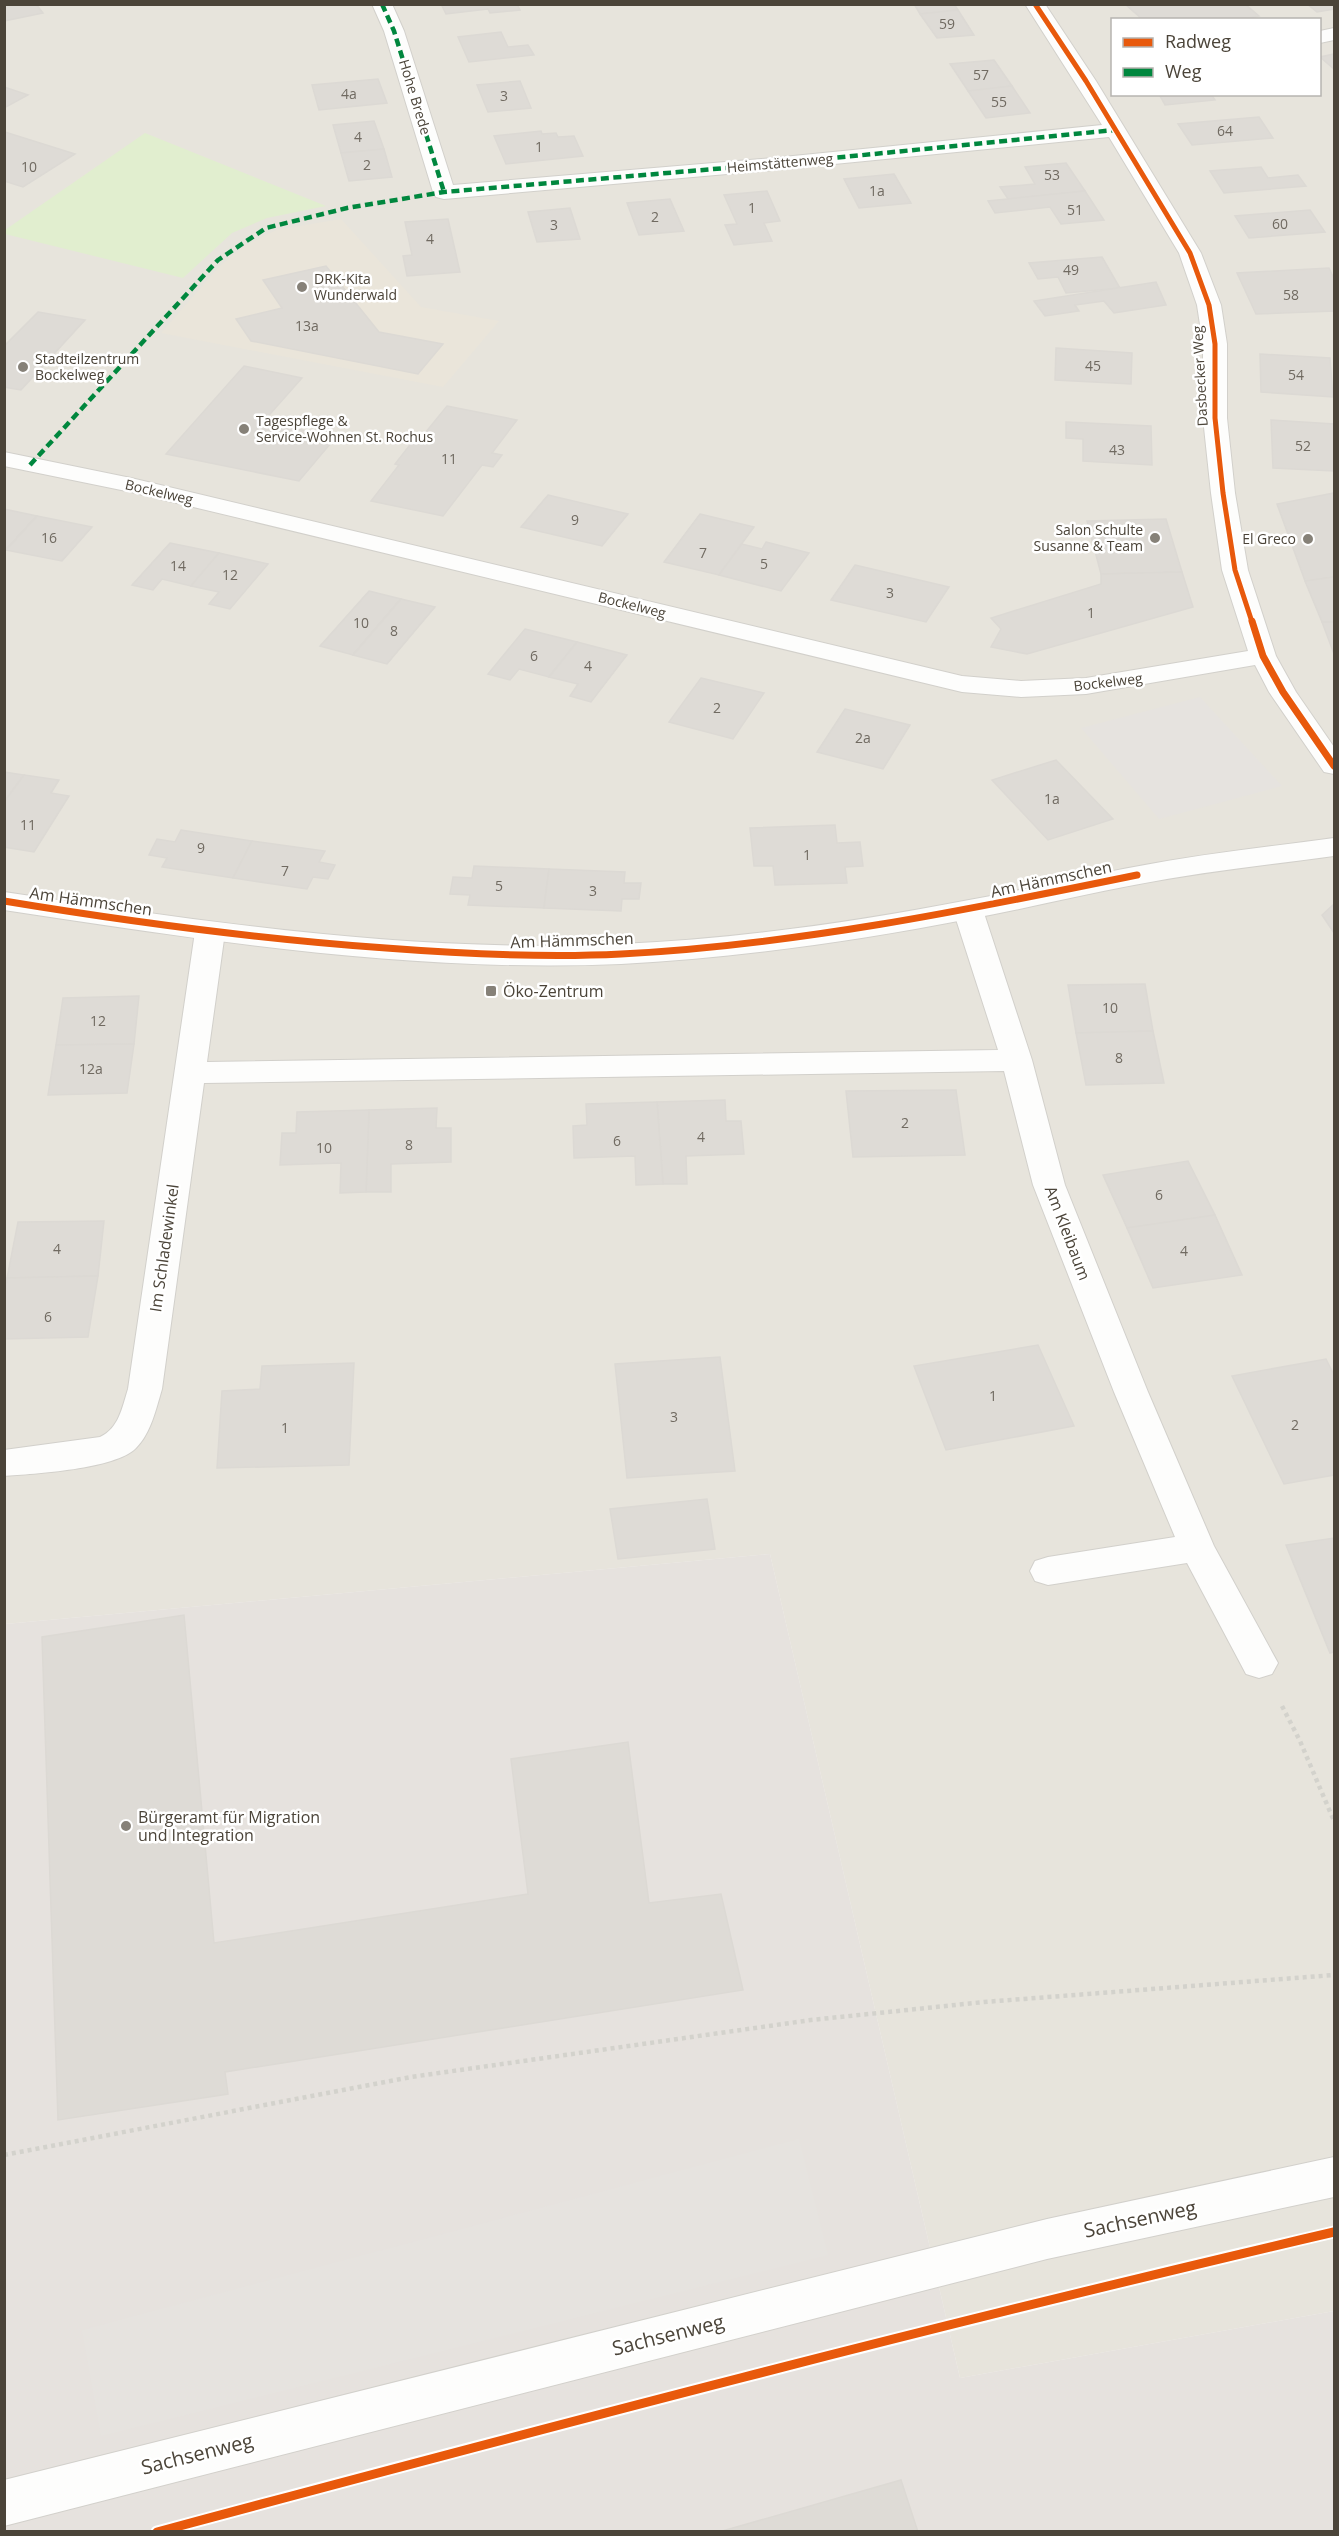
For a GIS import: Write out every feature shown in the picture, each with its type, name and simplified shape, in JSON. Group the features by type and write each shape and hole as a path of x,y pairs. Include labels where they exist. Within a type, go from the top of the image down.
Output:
{"street":[{"name":"Hohe Brede","path":"382,4 394,31 444,192"},
{"name":"Dasbecker Weg","path":"1035,4 1095,79 1115,130 1190,253 1209,305 1215,344 1215,417 1223,493 1236,570 1263,656 1283,692 1335,766"},
{"name":"Heimstättenweg","path":"444,192 773,164 1115,130"},
{"name":"Bockelweg","path":"4,459 131,485 962,684 1022,689 1086,686 1263,656"},
{"name":"Am Hämmschen","path":"4,901 210,932 352,946 505,956 623,954 765,941 968,910 1137,875 1335,847"},
{"name":"Am Kleibaum","path":"968,910 1017,1060 1049,1185 1197,1547 1259,1663"},
{"name":"Im Schladewinkel","path":"4,1463 96,1450 119,1443 134,1424 145,1389 210,932"},
{"path":"189,1073 1017,1060"},
{"path":"1048,1571 1197,1547"},
{"name":"Sachsenweg","path":"4,2503 1036,2242 1335,2177"}],"path":[{"path":"1259,1663 1300,1741 1335,1821"},
{"path":"4,2155 411,2077 811,2020 984,2002 1335,1975"}],"shaded area":[{"path":"5,5 1334,5 1334,2311 960,2378 770,1554 5,1624"},
{"name":"DRK-Kita Wunderwald","path":"341,219 421,307 499,321 443,387 161,333 220,266 246,245 276,230"},
{"path":"1200,697 1282,786 1159,819 1081,728"},
{"path":"770,1554 960,2378 1334,2311 1334,2531 5,2532 5,1624"},
{"path":"799,2139 828,2255 101,2436 82,2330"}],"green space":[{"path":"145,133 326,206 267,218 232,233 183,278 5,234 5,230"}],"building":[{"path":"4,4 36,4 43,13 4,21"},
{"path":"441,4 517,4 520,10 490,13 488,9 446,14"},
{"path":"914,4 954,4 958,10 920,14"},
{"path":"1125,4 1245,4 1259,16 1248,18 1141,18"},
{"path":"1307,4 1334,4 1334,9 1317,12"},
{"path":"958,10 974,35 937,38 920,14"},
{"path":"501,32 508,47 528,45 534,55 469,62 458,37"},
{"path":"1334,54 1334,69 1321,58"},
{"path":"994,60 1012,86 968,91 950,64"},
{"path":"378,79 387,103 319,110 312,85"},
{"path":"520,81 531,108 488,112 477,85"},
{"path":"1012,86 1030,113 986,118 968,91"},
{"path":"4,87 28,95 4,108"},
{"path":"1160,96 1212,96 1215,100 1165,105"},
{"path":"1259,117 1273,138 1192,145 1178,124"},
{"path":"374,121 384,149 341,153 333,125"},
{"path":"541,131 542,134 556,133 558,137 574,136 583,156 506,164 494,136"},
{"path":"4,132 75,154 23,187 4,181"},
{"path":"384,149 392,177 349,181 341,153"},
{"path":"1066,163 1085,191 1008,199 1000,187 1035,184 1025,167"},
{"path":"1261,167 1268,178 1298,175 1306,186 1224,193 1210,171"},
{"path":"894,174 911,203 859,208 844,179"},
{"path":"767,191 780,221 764,223 772,241 734,245 725,225 737,224 724,195"},
{"path":"1085,191 1104,220 1061,224 1050,207 995,213 988,201"},
{"path":"670,199 684,231 639,235 627,203"},
{"path":"570,208 580,239 537,242 528,212"},
{"path":"1310,210 1325,232 1249,238 1235,216"},
{"path":"448,219 460,272 407,276 403,256 412,255 405,222"},
{"path":"1102,257 1120,288 1066,293 1058,277 1038,279 1029,263"},
{"path":"326,266 379,332 443,344 418,374 251,341 236,319 282,308 263,280"},
{"path":"1329,268 1334,279 1334,311 1256,314 1237,273"},
{"path":"1156,282 1166,305 1114,313 1104,301 1075,305 1079,311 1045,316 1034,301"},
{"name":"Stadteilzentrum Bockelweg","path":"38,312 85,320 21,390 4,387 4,346"},
{"path":"1056,348 1132,353 1131,384 1055,380"},
{"path":"1260,354 1330,358 1333,397 1261,392"},
{"name":"Tagespflege & Service-Wohnen St. Rochus","path":"244,366 302,378 263,422 336,437 299,481 166,454"},
{"path":"447,406 517,420 492,453 502,455 493,467 482,465 443,516 371,501 399,465 395,464 416,437 421,438"},
{"path":"1271,420 1334,424 1334,471 1273,468"},
{"path":"1066,422 1151,426 1152,465 1083,461 1083,439 1066,438"},
{"path":"1334,493 1334,577 1305,581 1277,504"},
{"path":"548,495 628,514 602,546 521,527"},
{"path":"4,509 37,516 6,550 4,550"},
{"path":"700,514 754,527 719,575 664,562"},
{"path":"37,516 92,527 62,561 6,550"},
{"path":"1166,519 1182,572 1101,574 1087,521"},
{"path":"766,542 809,553 781,591 719,575 742,544 762,549"},
{"path":"170,543 219,553 191,586 162,579 153,590 132,585"},
{"path":"219,553 268,564 230,609 209,604 219,592 191,586"},
{"path":"855,565 949,587 926,622 831,600"},
{"path":"1182,572 1193,607 1027,654 991,647 1001,629 991,618 1101,584 1101,574"},
{"path":"1334,577 1334,622 1322,622 1305,581"},
{"path":"369,591 401,599 353,655 320,646"},
{"path":"401,599 435,607 387,664 353,655"},
{"path":"1322,622 1334,622 1334,654"},
{"path":"525,629 577,642 549,677 519,669 510,680 488,674"},
{"path":"577,642 627,655 591,702 570,696 578,684 549,677"},
{"path":"701,678 764,693 733,739 669,722"},
{"path":"845,709 910,725 883,769 817,752"},
{"path":"1056,760 1113,819 1048,840 992,780"},
{"path":"4,772 24,775 4,802"},
{"path":"24,775 59,780 51,793 69,796 34,852 4,847 4,802"},
{"path":"835,825 837,843 860,842 863,866 845,867 847,883 775,885 773,866 754,866 750,828"},
{"path":"181,830 252,841 233,878 162,867 167,858 149,855 157,839 175,842"},
{"path":"252,841 325,851 319,862 335,865 328,879 313,877 307,889 233,878"},
{"path":"474,866 549,869 544,908 468,905 470,895 450,894 453,877 472,878"},
{"path":"549,869 625,872 624,883 641,883 639,899 622,899 621,911 544,908"},
{"path":"1334,904 1334,933 1322,915"},
{"path":"1145,984 1153,1031 1076,1033 1068,985"},
{"path":"139,996 134,1044 56,1045 63,998"},
{"path":"1153,1031 1164,1083 1086,1085 1076,1033"},
{"path":"134,1044 127,1093 48,1095 56,1045"},
{"path":"956,1090 965,1155 853,1157 846,1091"},
{"path":"725,1100 726,1121 741,1121 744,1154 686,1156 687,1184 663,1184 657,1102"},
{"path":"657,1102 663,1184 636,1185 635,1156 574,1158 573,1126 587,1125 586,1104"},
{"path":"437,1108 436,1128 451,1128 451,1162 391,1164 391,1192 366,1192 369,1110"},
{"path":"369,1110 366,1192 340,1193 341,1163 280,1165 282,1133 296,1133 297,1112"},
{"path":"1188,1161 1215,1215 1127,1228 1103,1175"},
{"path":"1215,1215 1242,1275 1153,1288 1127,1228"},
{"path":"104,1221 98,1276 7,1278 18,1222"},
{"path":"98,1276 88,1337 4,1339 4,1296 7,1278"},
{"path":"1038,1345 1074,1426 946,1450 914,1366"},
{"path":"720,1357 735,1471 627,1478 615,1364"},
{"path":"1326,1359 1334,1375 1334,1475 1284,1484 1232,1376"},
{"path":"354,1363 349,1465 217,1468 222,1391 260,1389 262,1366"},
{"path":"707,1499 715,1549 618,1559 610,1509"},
{"path":"1334,1538 1334,1652 1330,1653 1286,1545"},
{"name":"Bürgeramt für Migration und Integration","path":"184,1615 214,1943 528,1894 511,1759 628,1742 649,1903 721,1894 743,1990 225,2072 228,2094 58,2120 42,1637"},
{"path":"901,2480 918,2532 719,2532"}],"marked path":[{"path":"382,4 394,31 444,192"},
{"path":"30,465 218,260 266,228 347,208 444,192 773,164 1115,130"}],"cycle path":[{"path":"1035,4 1086,81 1190,253 1209,305 1215,344 1215,418 1223,493 1235,570 1263,656 1283,692 1334,766"},
{"path":"4,901 155,924 307,942 462,953 594,955 686,949 816,935 1009,901 1137,875"},
{"path":"157,2532 677,2393 1063,2295 1334,2232"}],"place":[{"name":"DRK-Kita Wunderwald","path":"302,287"},
{"name":"Stadteilzentrum Bockelweg","path":"23,367"},
{"name":"Tagespflege & Service-Wohnen St. Rochus","path":"244,429"},
{"name":"Salon Schulte Susanne & Team","path":"1155,538"},
{"name":"El Greco","path":"1308,539"},
{"name":"Öko-Zentrum","path":"491,991"},
{"name":"Bürgeramt für Migration und Integration","path":"126,1826"}]}
